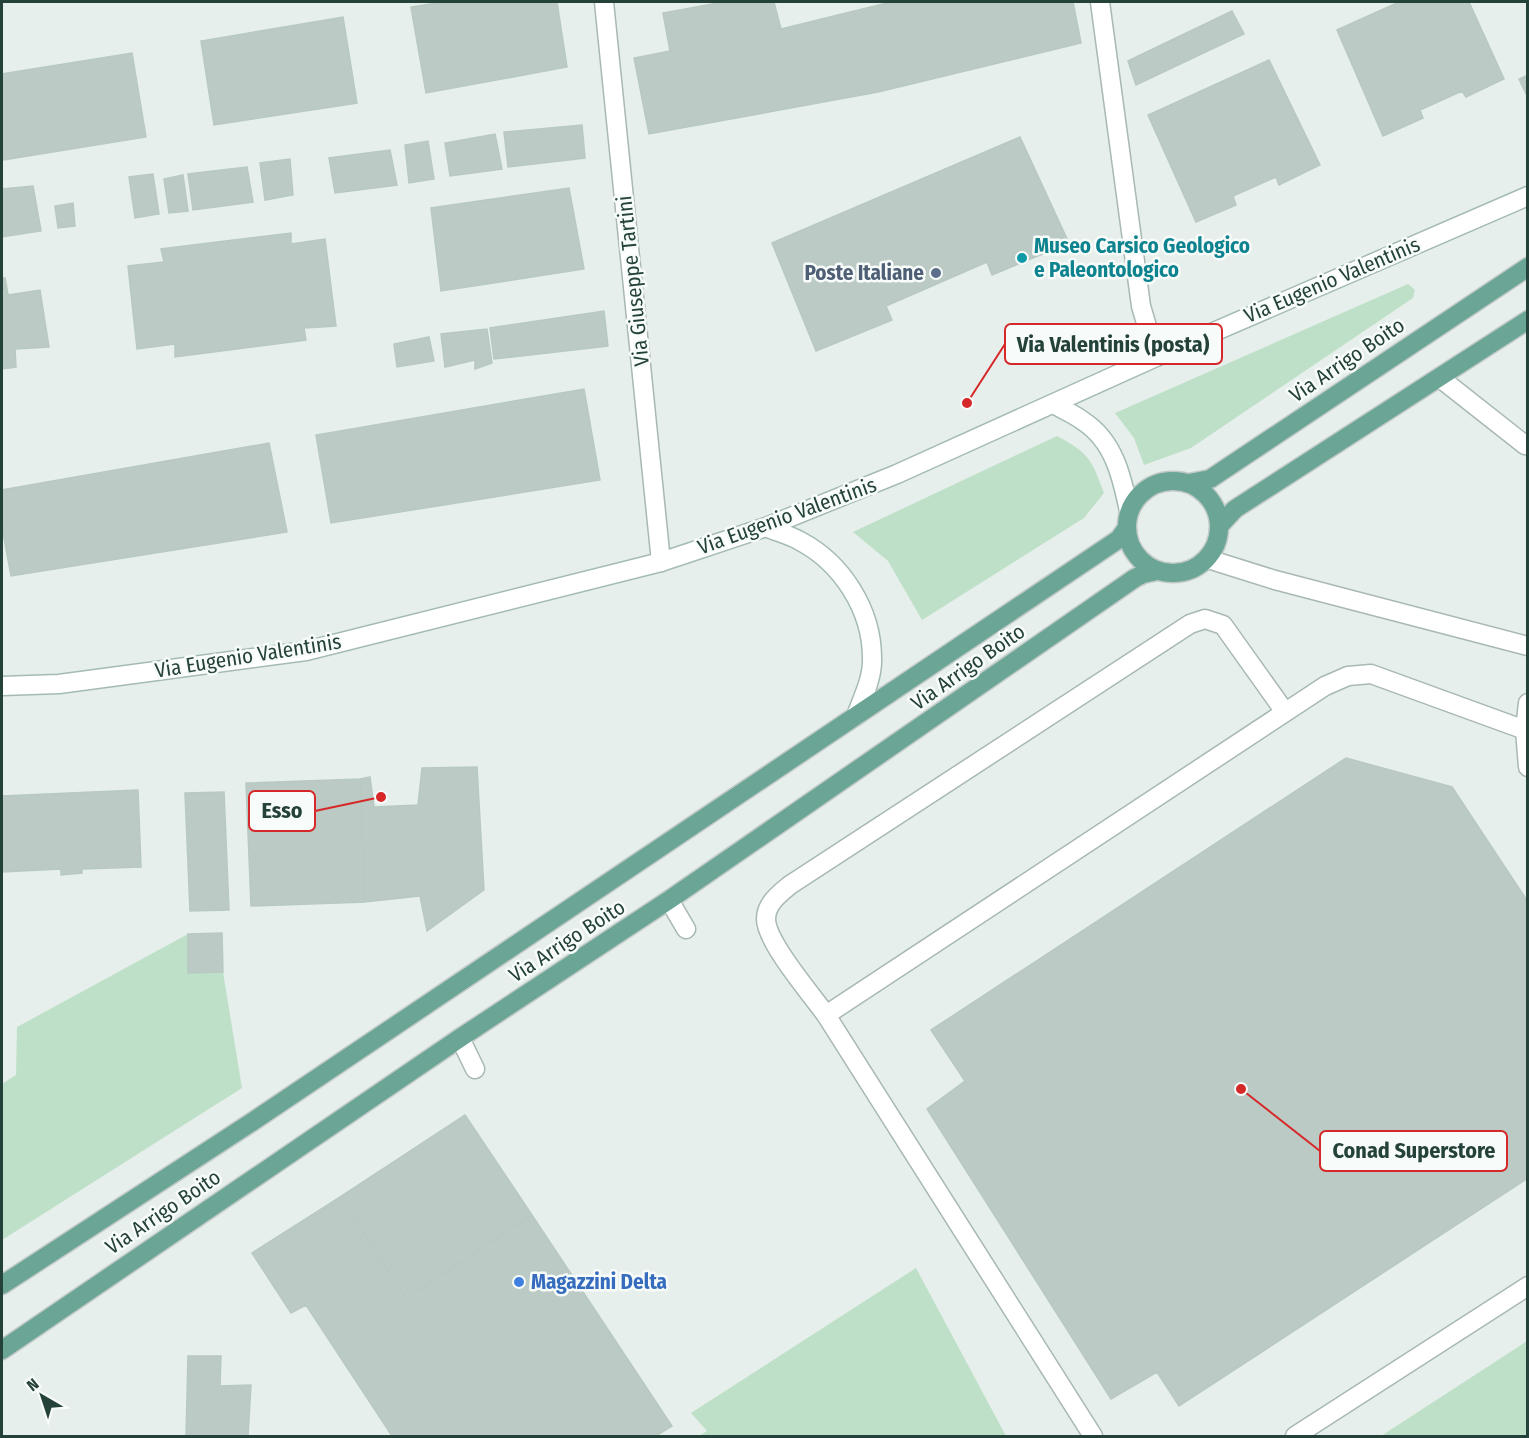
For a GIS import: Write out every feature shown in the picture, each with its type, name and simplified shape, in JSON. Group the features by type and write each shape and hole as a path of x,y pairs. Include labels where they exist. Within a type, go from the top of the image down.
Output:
{"main road":[{"name":"Via Giuseppe Tartini","path":"604,2 661,562"},
{"path":"1100,2 1141,306 1156,357"},
{"name":"Via Eugenio Valentinis","path":"2,686 59,684 306,651 661,562 766,527 897,474 1156,357 1527,196"},
{"name":"Via Arrigo Boito","path":"1189,483 1210,478 1527,267"},
{"path":"1220,525 1234,509 1527,320"},
{"path":"1440,378 1525,445 1527,443"},
{"path":"1054,404 1085,422 1110,448 1123,481 1129,511 1126,529 1131,547 1142,562 1157,571 1175,574 1193,570 1208,559 1218,543 1220,525 1216,507 1204,492 1189,483 1171,480 1153,485 1139,496 1129,511"},
{"path":"766,527 800,541 826,558 847,580 860,605 873,659 867,687 856,716"},
{"name":"Via Arrigo Boito","path":"2,1285 255,1120 856,716 1119,539 1126,529"},
{"path":"1208,559 1275,580 1527,646"},
{"name":"Via Arrigo Boito","path":"2,1350 460,1038 669,900 1135,578 1157,571"},
{"path":"1093,1437 826,1015 771,938 766,918 773,900 799,879 1190,624 1205,619 1223,625 1285,712"},
{"path":"826,1015 1325,686 1348,676 1371,674 1526,730"},
{"path":"1527,703 1527,767"},
{"path":"669,900 686,929"},
{"path":"460,1038 476,1069"},
{"path":"1295,1437 1527,1286"}],"green space":[{"path":"1408,284 1415,290 1413,298 1191,448 1144,465 1134,438 1115,413"},
{"path":"1057,436 1076,447 1088,458 1104,493 1084,518 922,620 888,561 853,532"},
{"path":"188,934 189,972 223,972 242,1088 2,1240 2,1084 16,1075 17,1027"},
{"path":"916,1268 1006,1436 699,1436 707,1431 691,1413"},
{"path":"1527,1341 1527,1436 1381,1436"}],"building":[{"path":"443,2 557,2 567,67 426,93 411,7"},
{"path":"723,2 774,2 781,29 891,2 1073,2 1081,43 878,92 649,134 634,58 670,51 663,13"},
{"path":"1399,2 1469,2 1504,79 1466,97 1462,91 1420,110 1423,118 1383,136 1337,30"},
{"path":"1232,11 1244,34 1136,85 1128,61"},
{"path":"343,17 357,103 214,125 201,41"},
{"path":"132,53 146,137 4,160 2,74"},
{"path":"1269,60 1320,165 1279,185 1276,177 1233,196 1236,205 1196,222 1148,115"},
{"path":"1528,75 1528,98 1519,79"},
{"path":"582,125 585,158 508,167 504,132"},
{"path":"495,134 502,169 450,176 445,143"},
{"path":"1020,137 1069,243 992,275 987,262 886,306 892,320 816,351 772,243"},
{"path":"428,141 434,179 409,183 405,145"},
{"path":"390,150 397,185 335,193 329,158"},
{"path":"290,159 293,195 265,200 260,163"},
{"path":"247,167 253,202 193,210 188,174"},
{"path":"153,174 159,214 135,218 129,177"},
{"path":"183,175 188,211 169,213 164,179"},
{"path":"33,186 41,231 2,237 2,189"},
{"path":"569,188 584,269 441,291 431,208"},
{"path":"73,203 75,226 58,228 55,206"},
{"path":"291,233 291,244 325,239 336,326 304,328 306,340 175,357 175,344 137,349 128,266 164,262 161,249"},
{"path":"2,278 5,278 8,295 40,290 49,347 15,349 16,367 2,369"},
{"path":"604,311 608,346 494,359 490,328"},
{"path":"487,329 492,363 475,369 475,360 445,367 441,334"},
{"path":"429,337 434,361 397,367 394,344"},
{"path":"584,389 600,480 331,523 316,435"},
{"path":"269,443 287,532 11,576 2,527 2,490"},
{"path":"1346,758 1452,787 1528,902 1528,1178 1179,1406 1157,1372 1111,1399 927,1109 965,1081 931,1030"},
{"path":"477,767 484,890 427,931 420,896 365,902 360,779 370,777 374,807 418,805 422,768"},
{"path":"360,779 365,902 251,906 246,783"},
{"path":"138,790 141,867 82,869 82,873 61,875 61,869 2,872 2,796"},
{"path":"224,792 229,910 190,911 185,793"},
{"path":"222,933 223,972 188,973 188,934"},
{"path":"465,1115 532,1215 406,1298 340,1197"},
{"path":"340,1197 406,1298 532,1215 672,1426 656,1436 392,1436 306,1305 291,1313 252,1253"},
{"path":"188,1356 221,1356 220,1386 251,1385 248,1436 186,1436"}],"place":[{"name":"Museo Carsico Geologico e Paleontologico","path":"1022,258"},
{"name":"Poste Italiane","path":"936,273"},
{"name":"Via Valentinis (posta)","path":"967,403"},
{"name":"Esso","path":"381,797"},
{"name":"Conad Superstore","path":"1241,1089"},
{"name":"Magazzini Delta","path":"519,1282"}]}
